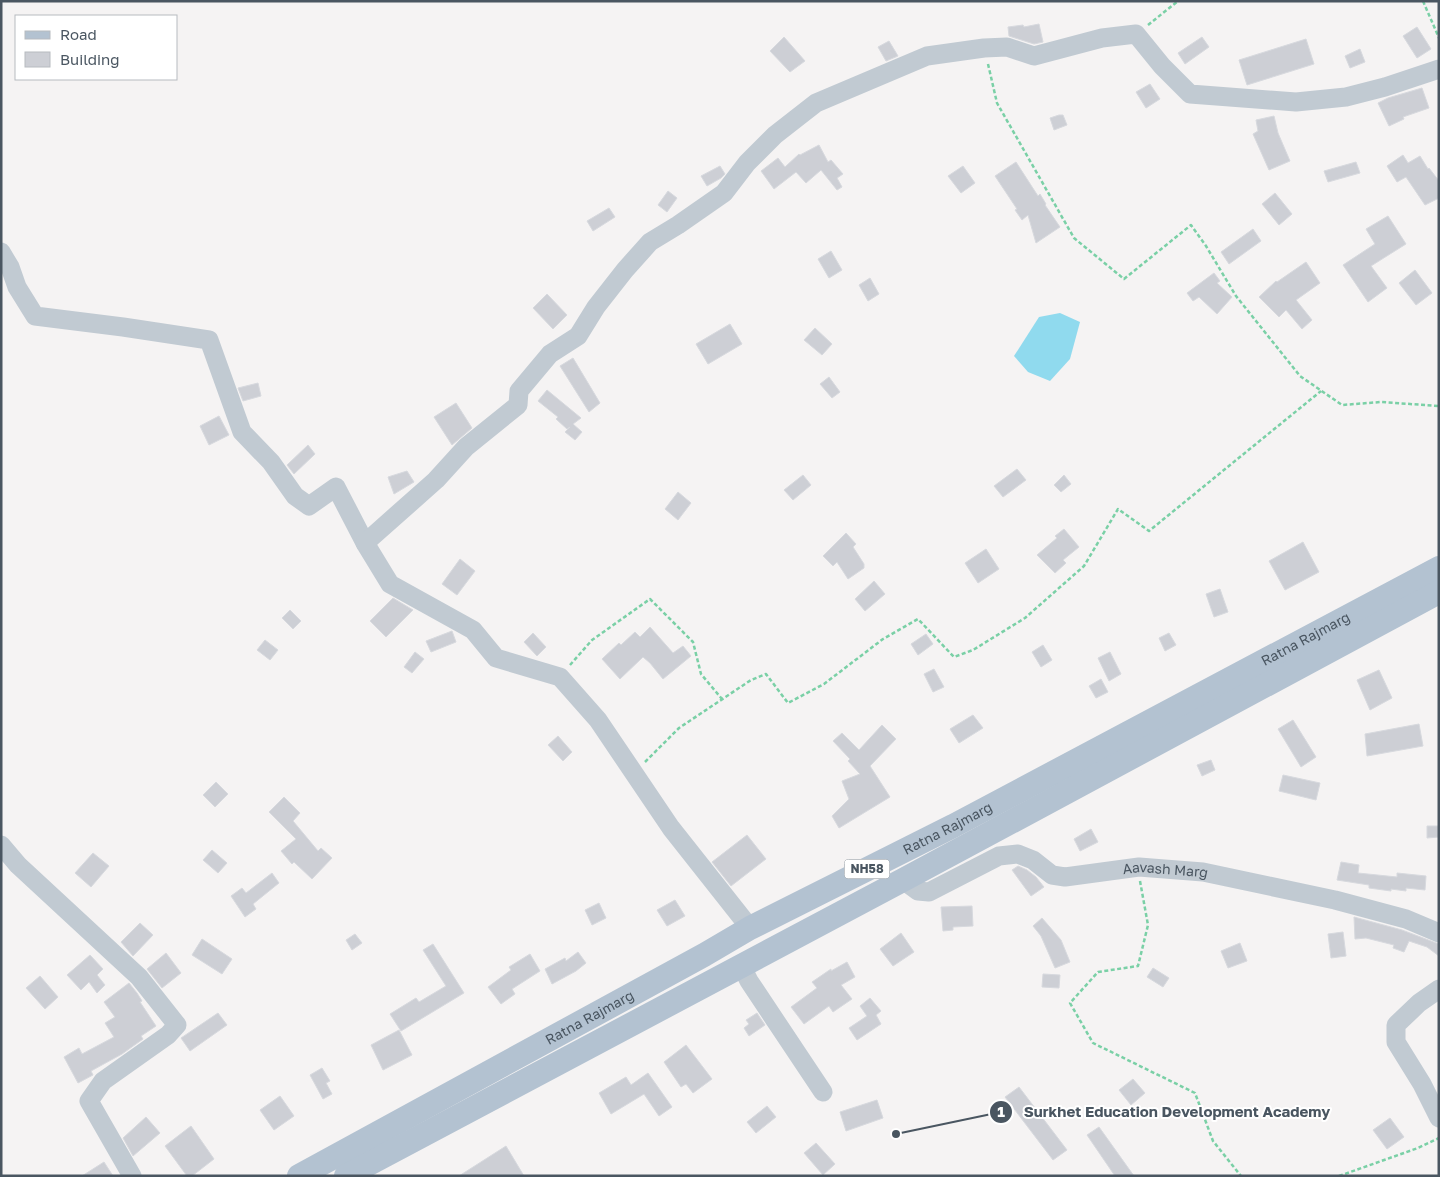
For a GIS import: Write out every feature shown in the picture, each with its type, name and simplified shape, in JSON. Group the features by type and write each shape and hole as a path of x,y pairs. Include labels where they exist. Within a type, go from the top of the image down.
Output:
{"main road":[{"name":"Ratna Rajmarg","path":"299,1176 750,928 953,826 1439,568"},
{"name":"Ratna Rajmarg","path":"349,1175 1439,592"}],"street":[{"path":"365,543 436,480 466,447 518,405 519,390 550,354 578,336 602,300 650,242 724,193 747,164 775,135 816,103 927,56 984,48 1007,47 1034,56 1102,38 1136,34 1162,66 1190,94 1198,95 1296,102 1346,97 1385,87 1439,69"},
{"path":"1,252 10,267 17,287 35,316 210,340 242,432 271,462 295,496 309,506 336,486 365,543 390,584 473,630 496,658 560,676 598,720 671,828 750,928"},
{"path":"1,845 18,865 140,977 177,1024 168,1035 103,1081 90,1101 132,1176"},
{"name":"Aavash Marg","path":"903,880 918,891 928,892 1000,856 1018,854 1033,860 1052,875 1065,877 1139,867 1204,872 1335,900 1406,919 1439,933"},
{"path":"741,966 823,1092"},
{"path":"1439,989 1419,1003 1396,1025 1396,1042 1422,1084 1439,1118"}],"path":[{"path":"1136,34 1178,1"},
{"path":"1423,1 1439,38"},
{"path":"984,48 997,103 1074,238 1124,279 1191,225 1236,296 1300,376 1342,405 1381,402 1439,406"},
{"path":"634,774 679,728 751,680 766,674 788,703 824,684 883,639 918,619 954,657 973,650 1025,618 1084,566 1118,509 1149,531 1321,390"},
{"path":"560,676 592,640 650,599 693,642 701,674 722,699"},
{"path":"1139,867 1140,883 1148,924 1138,966 1098,972 1070,1003 1093,1043 1194,1093 1213,1141 1241,1176"},
{"path":"1339,1176 1418,1148 1439,1138"}],"water":[{"path":"1060,313 1080,322 1070,359 1050,381 1028,372 1014,356 1039,317"}],"building":[{"path":"1039,24 1043,42 1034,44 1009,36 1008,27 1023,25 1024,27"},
{"path":"1417,27 1431,49 1417,58 1403,36"},
{"path":"784,37 805,61 790,72 770,51"},
{"path":"1202,37 1209,47 1185,64 1178,53"},
{"path":"1306,39 1314,64 1247,85 1239,60"},
{"path":"889,41 898,56 886,61 878,47"},
{"path":"1360,49 1365,62 1350,68 1345,56"},
{"path":"1150,84 1160,99 1146,108 1136,92"},
{"path":"1422,88 1429,108 1403,117 1404,119 1389,126 1378,103 1388,98"},
{"path":"1063,115 1067,125 1054,130 1050,118"},
{"path":"1274,116 1278,133 1290,161 1269,170 1253,134 1258,131 1256,120"},
{"path":"819,145 828,162 831,160 843,174 837,178 842,187 837,190 821,170 806,183 796,172 774,189 761,171 778,158 785,167 799,154"},
{"path":"1403,155 1408,163 1420,156 1439,181 1439,198 1425,205 1406,177 1397,182 1387,166"},
{"path":"1016,162 1038,196 1040,194 1060,227 1036,243 1028,215 1022,220 995,176"},
{"path":"1356,162 1360,173 1328,182 1324,171"},
{"path":"720,166 725,174 707,186 701,176"},
{"path":"963,166 975,183 961,193 948,176"},
{"path":"668,191 677,198 667,212 658,205"},
{"path":"1275,193 1292,214 1279,225 1262,204"},
{"path":"609,208 615,217 593,231 587,221"},
{"path":"1388,216 1406,244 1371,266 1387,288 1368,302 1343,265 1375,244 1366,229"},
{"path":"1253,229 1261,241 1229,264 1221,252"},
{"path":"831,251 842,270 829,278 818,259"},
{"path":"1306,262 1320,283 1296,300 1312,320 1302,329 1286,310 1279,317 1259,297 1276,281"},
{"path":"1415,270 1432,293 1416,305 1399,283"},
{"path":"1214,273 1220,281 1217,283 1232,297 1217,314 1199,297 1193,301 1187,293"},
{"path":"870,278 879,294 868,301 859,285"},
{"path":"547,294 567,315 553,329 533,308"},
{"path":"730,324 742,344 708,364 696,344"},
{"path":"815,328 832,344 822,355 804,340"},
{"path":"573,358 600,403 589,412 560,366"},
{"path":"829,377 840,392 832,398 820,384"},
{"path":"258,383 261,396 243,401 238,388"},
{"path":"547,390 581,418 573,424 582,432 575,440 565,432 570,427 567,429 556,419 558,417 538,401"},
{"path":"456,403 472,428 452,445 434,417"},
{"path":"219,416 229,435 209,445 200,426"},
{"path":"308,445 315,454 294,474 287,465"},
{"path":"1017,469 1026,480 1003,497 994,486"},
{"path":"407,471 414,482 394,494 388,477"},
{"path":"803,475 811,485 793,500 784,490"},
{"path":"1064,475 1071,484 1061,492 1054,485"},
{"path":"678,492 691,503 678,520 665,509"},
{"path":"1064,529 1079,547 1063,560 1066,563 1055,573 1037,555 1057,538 1055,536"},
{"path":"846,533 856,544 853,547 864,564 864,568 848,579 837,562 833,566 823,556"},
{"path":"1303,542 1319,572 1285,590 1269,561"},
{"path":"986,549 999,569 978,583 965,563"},
{"path":"460,559 475,571 457,595 442,584"},
{"path":"874,581 885,594 865,611 855,599"},
{"path":"1220,589 1228,612 1214,617 1206,594"},
{"path":"393,598 413,610 386,637 370,621"},
{"path":"290,610 301,621 293,629 282,618"},
{"path":"650,627 673,653 683,646 691,656 663,679 643,657 620,679 602,659 619,643 621,645 635,632 640,637"},
{"path":"452,631 456,642 431,652 426,641"},
{"path":"533,633 546,647 537,656 524,642"},
{"path":"1169,633 1176,645 1165,651 1159,638"},
{"path":"926,634 933,644 918,655 911,644"},
{"path":"265,640 278,650 270,660 257,650"},
{"path":"1043,645 1052,660 1041,667 1032,652"},
{"path":"415,652 424,659 412,673 404,667"},
{"path":"1110,652 1121,674 1109,681 1098,658"},
{"path":"934,669 944,687 933,692 924,674"},
{"path":"1379,670 1392,698 1370,710 1357,680"},
{"path":"1101,679 1108,692 1096,698 1089,686"},
{"path":"973,715 983,728 959,743 950,729"},
{"path":"1293,720 1316,757 1301,767 1278,729"},
{"path":"1419,724 1423,746 1367,756 1365,734"},
{"path":"882,725 896,739 870,766 890,797 839,828 832,816 849,799 842,781 860,774 848,761 850,759 833,741 842,733 859,750"},
{"path":"558,736 572,752 563,761 548,745"},
{"path":"1211,760 1215,770 1202,776 1197,765"},
{"path":"1283,775 1320,783 1316,800 1279,791"},
{"path":"216,782 228,794 215,807 203,795"},
{"path":"284,797 300,813 293,821 318,851 321,848 332,858 312,879 294,862 292,864 281,851 296,839 269,812"},
{"path":"1427,826 1439,826 1439,837 1427,838"},
{"path":"1091,829 1098,842 1080,851 1074,839"},
{"path":"747,835 766,859 731,886 712,862"},
{"path":"212,850 227,863 218,873 203,860"},
{"path":"93,853 109,866 91,887 75,873"},
{"path":"1341,862 1359,865 1358,873 1397,877 1397,873 1426,876 1425,890 1406,888 1406,891 1391,889 1391,891 1337,880"},
{"path":"1018,866 1036,877 1044,887 1031,896 1012,870"},
{"path":"272,873 279,883 253,904 256,909 245,917 231,896 242,888 246,893"},
{"path":"675,900 685,916 667,926 657,910"},
{"path":"599,903 606,918 592,925 585,910"},
{"path":"972,906 973,926 953,927 953,930 943,931 941,907"},
{"path":"1354,917 1402,930 1439,944 1439,956 1427,947 1409,941 1404,952 1393,948 1394,945 1366,938 1355,939"},
{"path":"1042,918 1061,940 1070,962 1055,968 1041,936 1033,926"},
{"path":"140,923 153,935 133,956 121,942"},
{"path":"1343,932 1346,956 1331,958 1328,934"},
{"path":"901,933 914,952 893,966 880,949"},
{"path":"355,934 362,943 352,950 346,940"},
{"path":"202,939 232,959 222,974 192,955"},
{"path":"1240,943 1247,961 1228,968 1221,951"},
{"path":"433,944 464,993 401,1031 390,1014 416,998 419,1002 446,986 423,950"},
{"path":"578,952 586,963 576,971 552,984 545,969 565,958 566,961"},
{"path":"166,953 181,973 162,988 147,969"},
{"path":"530,954 540,971 512,989 515,994 501,1004 488,987 511,970 509,967"},
{"path":"90,955 103,969 97,975 105,985 97,993 89,982 81,990 67,975"},
{"path":"847,962 855,977 841,985 852,999 833,1012 829,1006 804,1024 791,1007 817,988 812,982 831,969 831,971"},
{"path":"1153,968 1169,978 1163,987 1147,977"},
{"path":"1043,974 1060,975 1059,988 1042,987"},
{"path":"40,976 58,997 45,1009 26,988"},
{"path":"129,983 156,1026 141,1036 143,1039 122,1054 91,1071 93,1075 78,1083 64,1057 79,1048 82,1054 114,1037 105,1023 115,1017 104,1002"},
{"path":"870,998 881,1011 876,1015 881,1024 857,1040 849,1028 867,1016 860,1006"},
{"path":"218,1013 227,1025 190,1051 181,1038"},
{"path":"757,1013 765,1025 749,1036 744,1028 749,1024 746,1020"},
{"path":"399,1030 412,1055 383,1070 371,1045"},
{"path":"686,1045 712,1079 693,1093 686,1084 681,1087 664,1062"},
{"path":"322,1068 330,1081 326,1083 332,1094 323,1099 310,1075"},
{"path":"648,1073 672,1107 659,1116 644,1094 611,1114 599,1093 626,1077 631,1085"},
{"path":"1133,1079 1145,1093 1131,1105 1119,1090"},
{"path":"1019,1087 1067,1150 1053,1160 1005,1097"},
{"path":"280,1096 294,1116 274,1130 260,1110"},
{"path":"877,1100 883,1118 846,1131 840,1112"},
{"path":"767,1106 776,1117 756,1133 747,1122"},
{"path":"146,1117 160,1133 133,1156 123,1138"},
{"path":"1390,1118 1404,1137 1387,1149 1373,1130"},
{"path":"191,1126 214,1159 192,1176 187,1176 165,1146"},
{"path":"1099,1127 1134,1176 1115,1176 1087,1135"},
{"path":"816,1143 835,1164 823,1175 804,1153"},
{"path":"506,1146 524,1176 459,1176"},
{"path":"104,1162 113,1176 82,1176"}],"place":[{"name":"Surkhet Education Development Academy","path":"896,1134"}]}
